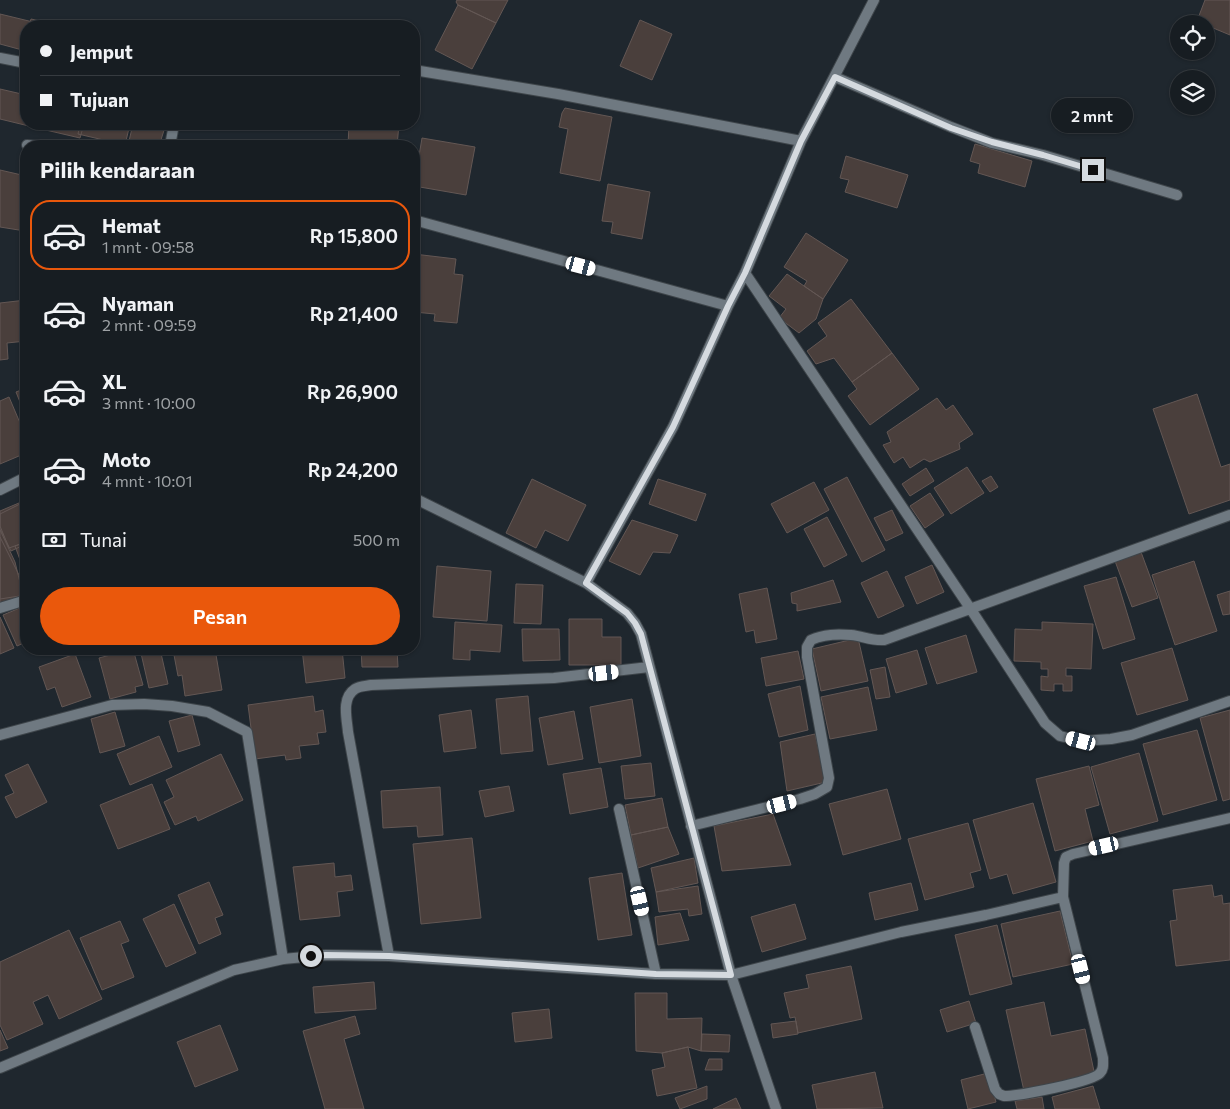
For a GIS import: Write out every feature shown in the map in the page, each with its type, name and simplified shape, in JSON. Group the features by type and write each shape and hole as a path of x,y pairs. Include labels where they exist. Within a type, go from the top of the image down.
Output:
{"street":[{"path":"586,583 673,427 745,273 801,141 874,0"},
{"path":"0,58 20,62"},
{"path":"420,71 558,94 801,141"},
{"path":"835,77 951,128 992,142 1043,155 1177,195"},
{"path":"420,222 728,306"},
{"path":"745,273 970,608 1044,723 1060,736 1081,741 1112,739 1132,735 1230,701"},
{"path":"0,490 20,480"},
{"path":"420,501 586,583 627,613 635,623 641,634 731,975 776,1109"},
{"path":"691,826 800,799 815,794 827,787 829,778 807,656 807,647 811,640 826,635 852,635 884,640 1230,514"},
{"path":"0,608 20,602"},
{"path":"389,956 348,732 346,711 350,694 355,689 371,685 554,678 649,667"},
{"path":"0,735 112,705 144,704 208,712 247,732 283,959"},
{"path":"619,809 656,974"},
{"path":"974,1027 995,1089 1004,1096 1066,1086 1094,1078 1102,1072 1104,1066 1103,1058 1063,897 1064,863 1066,857 1230,818"},
{"path":"0,1068 234,970 283,959 326,955 389,956 656,974 731,975 901,932 1063,897"}],"building":[{"path":"457,0 508,0 496,23 458,5"},
{"path":"1205,0 1230,0 1230,35 1215,29 1215,15 1199,15"},
{"path":"458,5 496,23 472,69 435,50"},
{"path":"0,14 25,20 20,20 20,49 0,44"},
{"path":"640,20 672,34 652,80 620,66"},
{"path":"0,89 20,94 20,124 0,119"},
{"path":"565,108 612,117 600,181 560,173 568,129 559,127"},
{"path":"46,130 82,130 80,138"},
{"path":"79,130 129,130 126,140 104,140 78,134"},
{"path":"132,130 164,130 161,140 129,140"},
{"path":"349,130 398,130 398,140 348,140"},
{"path":"422,138 475,147 466,195 420,187 420,150"},
{"path":"975,144 1032,161 1025,187 978,173 980,164 970,161"},
{"path":"846,156 908,175 897,208 845,192 849,180 840,178"},
{"path":"0,170 20,175 20,230 0,227"},
{"path":"608,184 650,192 642,239 611,233 613,222 602,221"},
{"path":"806,233 848,260 823,299 804,286 807,281 784,267"},
{"path":"420,255 456,259 454,274 463,275 457,323 434,321 435,314 420,313"},
{"path":"787,274 823,299 816,319 799,333 779,318 786,309 769,296"},
{"path":"851,299 892,353 852,382 834,358 816,364 807,351 827,336 818,323"},
{"path":"20,301 20,342 7,343 8,359 0,360 0,303"},
{"path":"892,353 919,389 870,425 848,396 857,389 852,382"},
{"path":"20,390 20,402 16,392"},
{"path":"1197,394 1221,467 1230,464 1230,500 1189,514 1153,409"},
{"path":"9,397 20,423 20,456 0,464 0,401"},
{"path":"937,398 946,410 953,405 973,434 959,443 960,449 930,462 924,459 910,468 903,457 894,463 883,445 891,442 887,432"},
{"path":"967,467 984,493 951,514 934,488"},
{"path":"926,468 934,481 910,496 902,484"},
{"path":"991,476 998,487 990,492 982,481"},
{"path":"847,477 885,550 862,562 824,489"},
{"path":"532,479 586,505 568,541 545,530 536,548 506,533"},
{"path":"658,479 706,494 696,521 649,504"},
{"path":"814,482 829,510 787,533 771,504"},
{"path":"930,493 944,515 925,528 910,506"},
{"path":"20,503 20,544 9,548 0,526 0,511"},
{"path":"20,504 20,547 11,551 0,529 0,514"},
{"path":"892,510 903,533 886,541 874,518"},
{"path":"827,517 847,555 824,567 804,529"},
{"path":"632,520 678,535 670,553 653,552 640,575 609,561"},
{"path":"0,530 15,562 20,583 20,596 0,603"},
{"path":"0,537 20,577 20,596 0,599"},
{"path":"20,544 20,560 15,546"},
{"path":"1141,552 1158,598 1132,607 1115,561"},
{"path":"1194,561 1217,631 1175,645 1152,575"},
{"path":"932,565 944,592 917,604 905,577"},
{"path":"437,566 491,571 487,621 433,617"},
{"path":"887,571 904,606 878,618 861,583"},
{"path":"1116,577 1135,639 1103,649 1084,586"},
{"path":"833,580 841,602 797,611 797,604 792,603 791,593"},
{"path":"516,584 543,585 541,624 514,623"},
{"path":"767,588 777,639 756,643 754,630 746,632 739,594"},
{"path":"1230,591 1230,614 1223,615 1217,595"},
{"path":"20,608 20,645 17,646 3,615"},
{"path":"0,617 14,648 0,654"},
{"path":"569,619 602,619 602,637 621,637 621,665 569,665"},
{"path":"455,622 502,625 500,652 470,650 470,660 453,659"},
{"path":"1042,622 1093,624 1091,669 1066,668 1066,676 1072,676 1072,691 1063,691 1063,684 1054,684 1054,691 1041,690 1041,676 1048,677 1048,669 1041,669 1041,662 1014,661 1015,629 1042,630"},
{"path":"522,629 559,629 560,660 523,661"},
{"path":"966,635 977,672 937,684 925,648"},
{"path":"858,638 868,681 821,691 812,649"},
{"path":"1172,648 1188,700 1137,715 1121,663"},
{"path":"917,650 927,684 896,693 886,659"},
{"path":"798,651 804,679 766,686 761,658"},
{"path":"75,655 91,697 62,707 55,687 47,690 39,667"},
{"path":"110,655 135,655 143,685 135,687 136,692 110,699 99,658"},
{"path":"141,655 161,655 168,684 149,688"},
{"path":"174,655 216,655 222,690 185,696 182,675 178,676"},
{"path":"303,655 343,655 345,678 306,683"},
{"path":"361,655 397,655 398,667 362,667"},
{"path":"885,667 890,697 876,699 870,670"},
{"path":"800,686 808,730 779,737 768,694"},
{"path":"868,687 877,730 830,739 821,697"},
{"path":"313,696 315,712 323,710 326,732 317,733 319,744 299,746 301,758 286,760 285,755 255,759 248,705"},
{"path":"528,696 533,751 501,754 496,699"},
{"path":"632,699 641,756 599,763 590,707"},
{"path":"471,710 476,748 444,752 439,715"},
{"path":"1230,710 1230,799 1223,801 1200,718"},
{"path":"574,711 583,759 548,765 539,718"},
{"path":"115,712 125,746 100,753 91,719"},
{"path":"192,715 200,745 178,752 169,721"},
{"path":"1197,730 1217,800 1163,815 1143,744"},
{"path":"815,734 826,782 787,791 780,742"},
{"path":"159,736 172,767 130,785 117,754"},
{"path":"1139,753 1158,821 1110,834 1091,767"},
{"path":"221,754 243,800 198,821 196,816 175,825 164,802 174,797 166,780"},
{"path":"651,763 655,796 625,799 621,766"},
{"path":"28,764 47,802 16,818 5,797 14,793 5,775"},
{"path":"1089,766 1099,805 1085,809 1093,841 1055,851 1036,779"},
{"path":"601,768 608,807 570,814 563,774"},
{"path":"152,784 170,829 118,849 100,805"},
{"path":"509,786 514,811 485,817 479,791"},
{"path":"440,787 443,835 418,837 417,826 383,828 381,791"},
{"path":"887,789 901,839 843,855 829,804"},
{"path":"662,798 668,827 631,835 625,805"},
{"path":"1033,803 1056,882 1013,894 1007,874 990,879 973,820"},
{"path":"773,814 791,865 722,871 714,826"},
{"path":"968,823 981,870 970,873 974,887 925,900 908,839"},
{"path":"668,827 679,854 638,868 631,835"},
{"path":"472,838 481,918 421,924 413,844"},
{"path":"694,858 698,883 656,892 651,868"},
{"path":"334,863 335,877 351,875 353,890 337,892 340,916 300,920 293,867"},
{"path":"622,873 632,935 598,940 589,878"},
{"path":"209,882 223,915 215,918 221,934 199,944 178,895"},
{"path":"911,883 918,910 875,920 869,893"},
{"path":"1212,885 1214,897 1222,895 1223,904 1230,903 1230,960 1176,966 1170,921 1177,920 1173,890"},
{"path":"698,886 702,914 689,916 688,909 659,912 656,892"},
{"path":"174,904 196,953 166,967 143,919"},
{"path":"795,904 806,939 762,952 751,917"},
{"path":"1060,911 1073,964 1013,977 1001,924"},
{"path":"680,913 689,940 658,945 655,917"},
{"path":"120,921 129,941 121,944 134,977 102,990 80,938"},
{"path":"997,925 1012,984 970,995 955,935"},
{"path":"69,930 102,999 59,1019 48,995 33,1002 43,1024 7,1040 0,1025 0,962"},
{"path":"851,966 862,1019 798,1033 795,1017 790,1018 784,993 809,988 806,975"},
{"path":"374,982 376,1009 315,1013 313,987"},
{"path":"635,993 667,993 667,1019 702,1018 701,1051 688,1047 662,1053 636,1051"},
{"path":"969,1001 976,1023 947,1032 940,1010"},
{"path":"1044,1002 1051,1036 1085,1029 1095,1076 1024,1091 1006,1010"},
{"path":"549,1009 552,1038 515,1042 512,1013"},
{"path":"355,1016 360,1034 344,1039 364,1109 325,1109 303,1031"},
{"path":"796,1021 798,1034 773,1038 771,1024"},
{"path":"220,1025 238,1070 195,1087 177,1042"},
{"path":"0,1030 8,1048 0,1051"},
{"path":"702,1034 730,1035 729,1052 701,1051"},
{"path":"688,1047 697,1088 657,1096 652,1070 665,1067 662,1053"},
{"path":"709,1059 722,1059 722,1070 705,1070"},
{"path":"875,1072 883,1108 817,1109 812,1085"},
{"path":"988,1073 996,1102 968,1109 961,1080"},
{"path":"707,1086 707,1099 680,1109 675,1098"},
{"path":"1093,1086 1100,1109 1055,1109 1052,1097"},
{"path":"1042,1097 1044,1109 1017,1109 1015,1101"},
{"path":"736,1098 741,1109 713,1109"}],"route":[{"path":"311,956 389,956 656,974 731,975 641,634 627,613 586,583 673,427 745,273 801,141 835,77 951,128 992,142 1093,170"}]}
